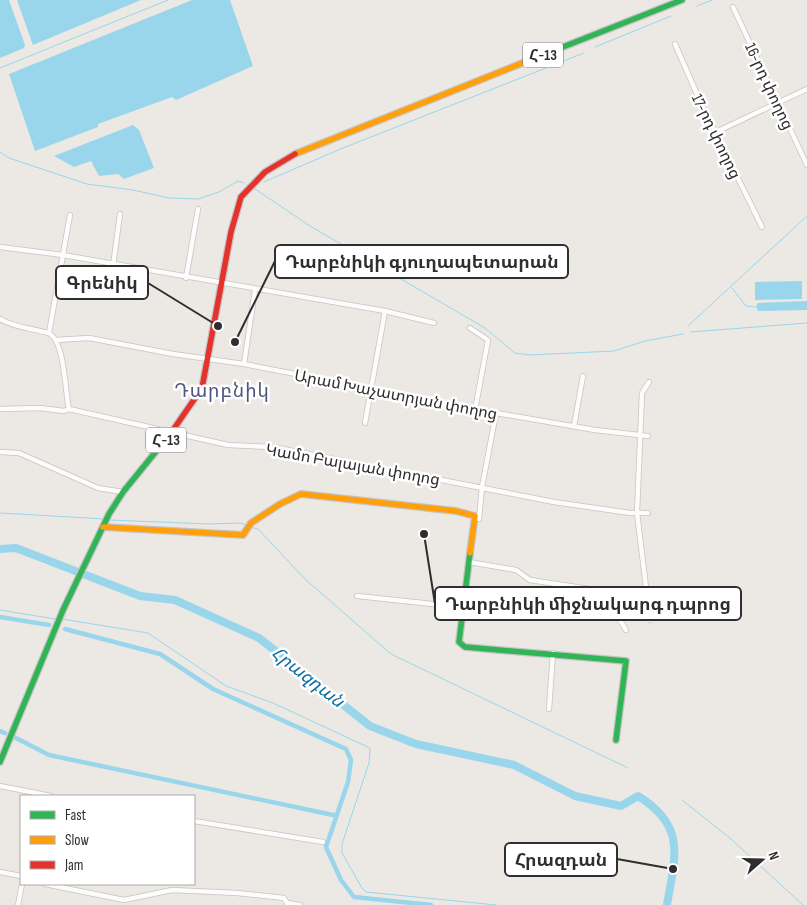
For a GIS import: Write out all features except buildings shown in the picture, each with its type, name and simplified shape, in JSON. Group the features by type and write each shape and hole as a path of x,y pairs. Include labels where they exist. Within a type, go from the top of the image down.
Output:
{"main road":[{"name":"Հ-13","path":"0,762 61,614 109,514 123,492 174,431 198,397 205,379 220,283 236,211 241,197 264,172 286,158 682,0"},
{"path":"104,525 243,535 251,524 280,504 301,494 325,494 456,511 474,516 469,562 461,607 459,642 461,646 626,661 616,740"}],"street":[{"name":"16-րդ փողոց","path":"733,7 807,165"},
{"name":"17-րդ փողոց","path":"675,44 700,101 762,227"},
{"path":"716,132 779,104 807,89"},
{"path":"186,278 198,209"},
{"path":"113,266 120,214"},
{"path":"50,333 70,215"},
{"path":"0,247 63,255 113,266 385,311 434,323"},
{"path":"244,364 255,290"},
{"path":"365,423 385,311"},
{"path":"0,319 8,324 50,333 56,340 63,363 69,409"},
{"path":"470,328 488,340 475,410"},
{"name":"Արամ Խաչատրյան փողոց","path":"56,340 89,338 244,364 496,414 648,436"},
{"path":"574,426 578,394 584,376"},
{"path":"649,382 642,393 636,513 650,620"},
{"name":"Կամո Բալայան փողոց","path":"0,409 40,408 64,411 69,409 174,431 228,445 273,447 554,502 648,513"},
{"path":"474,516 479,519 482,487 496,414"},
{"path":"0,452 19,453 98,488 123,492"},
{"path":"469,562 516,570 530,580 596,590 610,604 626,630"},
{"path":"357,596 461,607"},
{"path":"549,709 553,653"},
{"path":"0,786 46,795"},
{"path":"195,821 323,842"},
{"path":"0,872 20,876"},
{"path":"18,905 22,885"},
{"path":"50,885 124,900 172,890 237,893 284,898 286,904 300,905"}],"water":[{"path":"0,0 9,0 25,45 24,48 0,58"},
{"path":"17,0 141,0 33,45"},
{"path":"192,0 230,0 253,66 176,100 172,97 98,124 98,127 35,151 9,74"},
{"path":"133,125 139,130 154,168 124,179 118,174 99,176 91,161 74,167 54,156"},
{"path":"802,281 802,299 755,300 755,282"},
{"path":"807,301 807,310 758,311 756,306 758,303"}],"waterway":[{"path":"0,68 168,0"},
{"path":"697,6 712,0"},
{"path":"595,47 671,16"},
{"path":"264,182 343,148 584,53"},
{"path":"0,152 9,158 87,184 133,190 169,198 198,199 219,192 238,181 244,183"},
{"path":"255,189 310,226 485,328 515,353 530,355 614,351 645,341 683,334"},
{"path":"688,326 807,216"},
{"path":"732,288 746,306 755,307"},
{"path":"691,332 807,323"},
{"path":"0,513 105,519"},
{"path":"109,520 209,524 240,523 247,525"},
{"path":"250,527 258,529 305,579 391,654 628,768"},
{"name":"Հրազդան","path":"0,549 16,548 140,596 175,600 259,638 370,726 416,744 514,765 575,796 621,806 638,796 654,807 671,831 674,857 667,905"},
{"path":"0,610 55,619"},
{"path":"0,617 49,625"},
{"path":"62,619 148,633 226,686 273,703 370,748 369,763 342,844 342,853 362,888 366,892 496,905"},
{"path":"65,629 160,654 213,689 346,749 351,760 348,782 326,847 341,880 354,897 431,905"},
{"path":"0,731 5,733"},
{"path":"14,737 49,755 333,815"},
{"path":"682,800 731,839 803,905"}],"traffic: fast":[{"path":"535,58 682,0"},
{"path":"0,762 63,610 109,514 123,492 171,433"},
{"path":"470,553 459,642 465,647 626,661 616,740"}],"traffic: slow":[{"path":"295,154 535,58"},
{"path":"103,527 243,535 251,523 280,504 301,494 456,511 475,516 470,553"}],"traffic: jam":[{"path":"171,433 202,388 231,232 241,197 265,172 295,154"}],"place":[{"name":"Գրենիկ","path":"218,326"},
{"name":"Դարբնիկի գյուղապետարան","path":"235,342"},
{"name":"Դարբնիկի միջնակարգ դպրոց","path":"424,534"},
{"name":"Հրազդան","path":"673,869"}],"district":[{"name":"Դարբնիկ","path":"222,390"}]}
